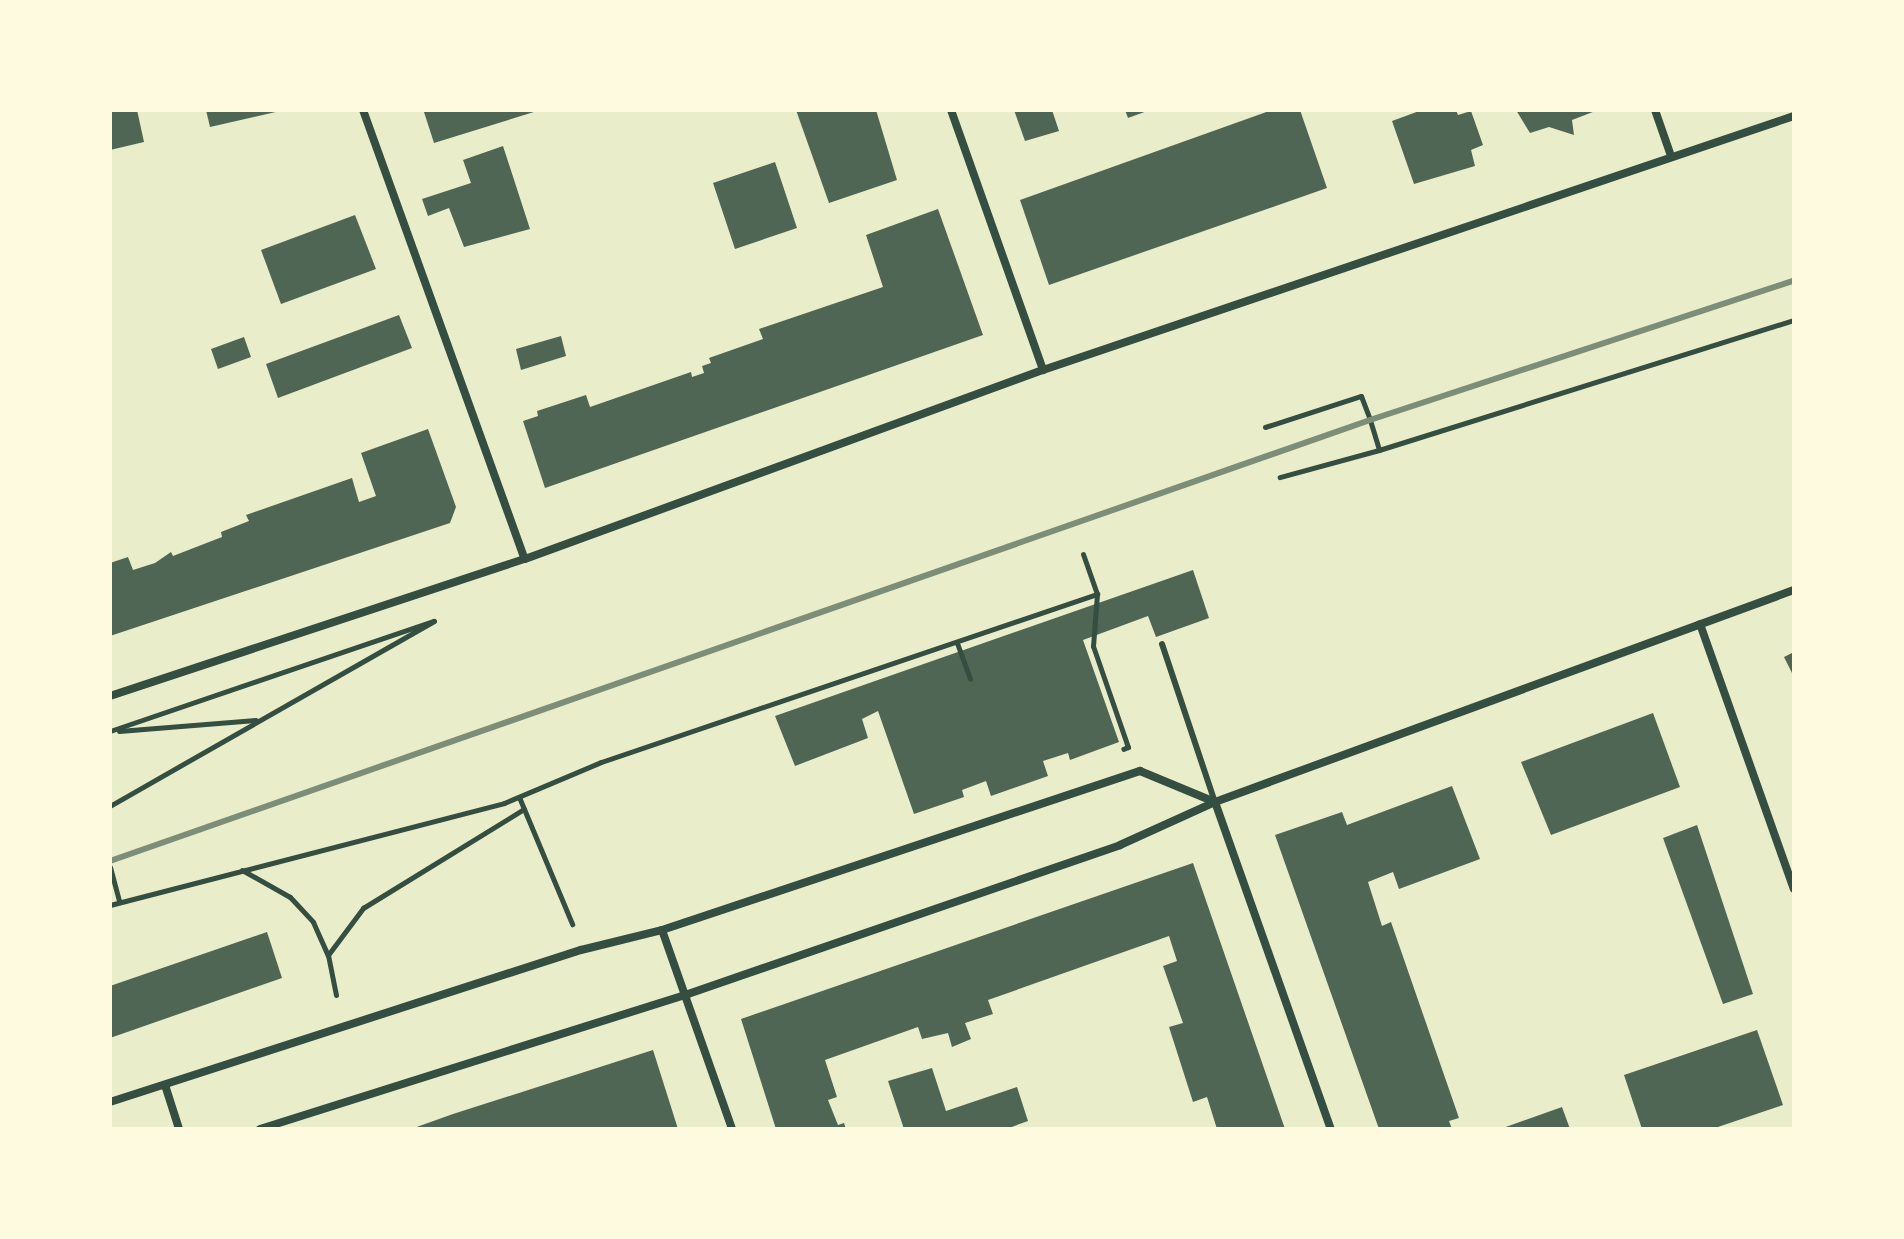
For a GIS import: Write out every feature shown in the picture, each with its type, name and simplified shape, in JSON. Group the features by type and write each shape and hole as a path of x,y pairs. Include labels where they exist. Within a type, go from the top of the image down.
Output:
{"street":[{"path":"363,110 525,559"},
{"path":"951,110 1043,370"},
{"path":"1655,110 1671,156"},
{"path":"110,696 525,559 1043,370 1794,116"},
{"path":"260,1129 688,994 1120,845 1215,802 1794,590"},
{"path":"1700,624 1794,889"},
{"path":"110,1102 581,950 662,930 1140,771 1215,802 1331,1129"},
{"path":"662,930 688,994 732,1129"},
{"path":"165,1085 179,1129"}],"lane":[{"path":"1162,644 1215,802"}],"path":[{"path":"1280,477 1379,450 1794,320"},
{"path":"1265,427 1361,396 1379,450"},
{"path":"1083,554 1097,594 1093,646 1128,747 1115,752"},
{"path":"110,905 519,797 601,762 1097,594"},
{"path":"110,731 434,621 110,806"},
{"path":"957,643 970,679"},
{"path":"110,731 261,720"},
{"path":"519,797 572,924"},
{"path":"328,955 363,908 396,884 524,809"},
{"path":"110,867 119,901"},
{"path":"242,870 290,897 313,922 328,955 336,995"}],"building":[{"path":"110,110 137,110 144,142 110,150"},
{"path":"206,110 280,110 280,111 210,127"},
{"path":"796,110 876,110 897,180 829,203"},
{"path":"1014,110 1052,110 1059,131 1025,141"},
{"path":"1125,110 1150,110 1128,118"},
{"path":"1272,110 1300,110 1327,188 1049,285 1020,200"},
{"path":"1422,110 1456,110 1458,115 1471,111 1483,145 1471,150 1475,166 1414,184 1392,121"},
{"path":"1516,110 1598,110 1572,120 1574,135 1549,127 1530,133"},
{"path":"537,111 434,143 424,112"},
{"path":"503,146 530,229 464,247 449,208 428,216 422,199 471,183 463,160"},
{"path":"775,162 797,228 735,249 713,183"},
{"path":"938,209 983,335 545,488 523,421 538,416 537,411 586,395 590,407 691,372 692,377 704,373 702,366 711,363 709,358 763,339 759,329 883,287 866,235"},
{"path":"355,215 376,269 281,304 261,250"},
{"path":"399,315 412,348 278,398 266,364"},
{"path":"561,336 566,356 521,370 516,349"},
{"path":"244,337 251,357 218,369 211,349"},
{"path":"428,429 456,507 450,523 110,636 110,563 128,557 133,570 155,563 171,552 173,556 222,537 221,532 249,521 246,515 352,478 359,502 376,496 361,453"},
{"path":"1193,570 1209,618 1156,637 1148,616 1083,640 1119,742 1070,760 1068,753 1043,761 1048,776 991,796 986,781 962,790 964,797 914,814 878,711 862,719 868,738 795,766 775,716"},
{"path":"1794,652 1794,677 1784,657"},
{"path":"1653,713 1680,787 1551,835 1521,762"},
{"path":"1452,786 1480,859 1399,889 1393,872 1368,882 1382,926 1391,922 1459,1118 1449,1121 1452,1129 1379,1129 1275,835 1342,812 1347,825"},
{"path":"1697,825 1753,994 1723,1004 1663,838"},
{"path":"1193,863 1285,1129 1217,1129 1207,1097 1193,1102 1169,1027 1183,1023 1163,966 1177,961 1169,936 988,1000 993,1014 965,1023 971,1039 952,1047 948,1033 922,1039 918,1027 825,1060 837,1097 828,1100 838,1125 844,1123 846,1129 776,1129 741,1019"},
{"path":"267,932 282,978 110,1038 110,986"},
{"path":"1757,1030 1783,1105 1712,1129 1642,1129 1624,1075"},
{"path":"653,1050 678,1129 411,1129 453,1114"},
{"path":"932,1068 946,1111 1017,1087 1028,1121 1006,1129 904,1129 888,1081"},
{"path":"1562,1107 1570,1129 1500,1129"}],"railway":[{"path":"110,861 1370,420 1794,281"}]}
